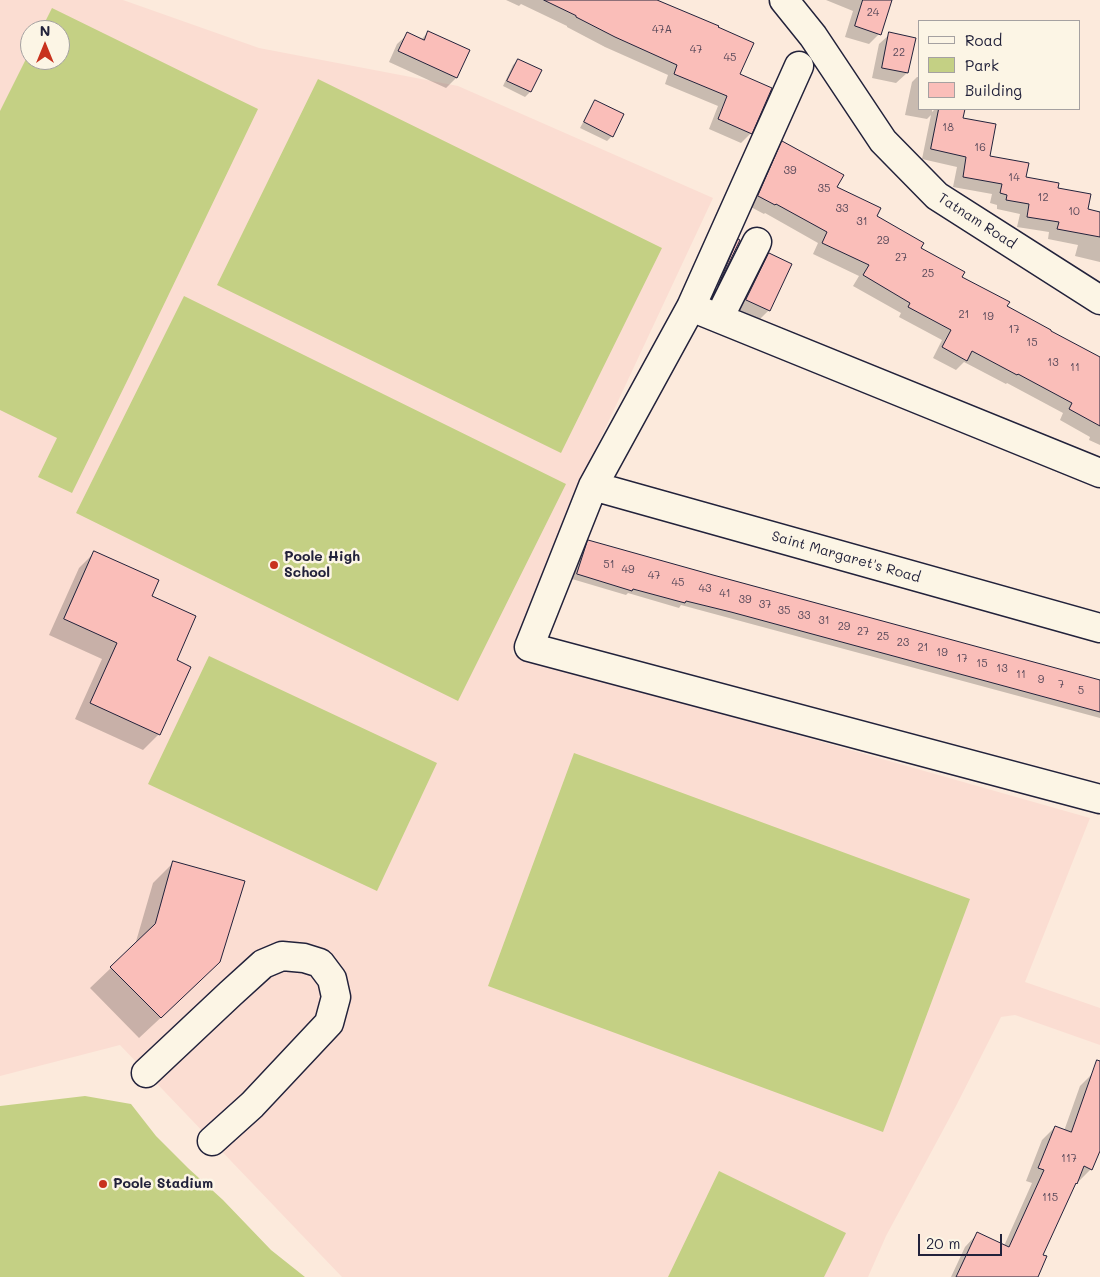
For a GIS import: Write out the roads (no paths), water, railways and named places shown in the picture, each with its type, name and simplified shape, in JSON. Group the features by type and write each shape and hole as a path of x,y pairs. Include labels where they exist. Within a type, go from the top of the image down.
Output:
{"street":[{"name":"Tatnam Road","path":"784,0 814,36 884,141 937,196 1100,300"},
{"path":"799,66 691,307 593,486 529,647 1100,799"},
{"path":"718,318 757,242"},
{"path":"691,307 1100,473"},
{"name":"Saint Margaret's Road","path":"593,486 1100,628"},
{"path":"146,1074 264,964 282,956 304,958 320,963 332,979 336,997 329,1022 252,1105 212,1141"}],"place":[{"name":"Poole High School","path":"274,565"},
{"name":"Poole Stadium","path":"103,1184"}]}
